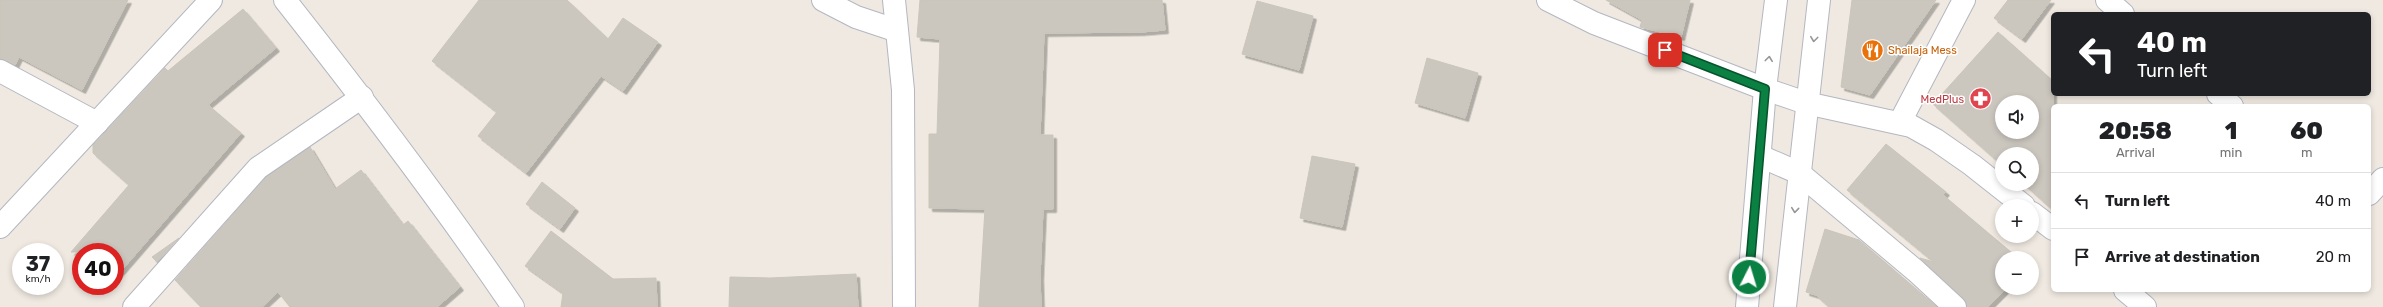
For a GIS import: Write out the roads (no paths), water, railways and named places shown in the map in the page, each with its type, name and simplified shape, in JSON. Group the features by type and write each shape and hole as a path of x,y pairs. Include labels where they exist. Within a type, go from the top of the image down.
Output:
{"street":[{"path":"0,227 211,0"},
{"path":"285,0 362,97 452,217 513,307"},
{"path":"823,0 856,17 895,30"},
{"path":"894,0 895,30 903,90 904,307"},
{"path":"1548,0 1594,23 1765,89 1806,103 1900,122 1936,140 2015,199"},
{"path":"1747,307 1765,89 1776,0"},
{"path":"1785,307 1806,103 1819,0"},
{"path":"1900,122 1964,0"},
{"path":"2107,0 2121,12"},
{"path":"0,71 97,123"},
{"path":"2220,96 2230,104"},
{"path":"134,307 258,168 362,97"},
{"path":"1760,156 1799,173 1916,271 1954,307"},
{"path":"2371,192 2383,179"},
{"path":"2039,218 2051,227"},
{"path":"2127,292 2145,307"}],"place":[{"name":"Shailaja Mess","path":"1873,50"},
{"name":"MedPlus","path":"1980,99"}]}
